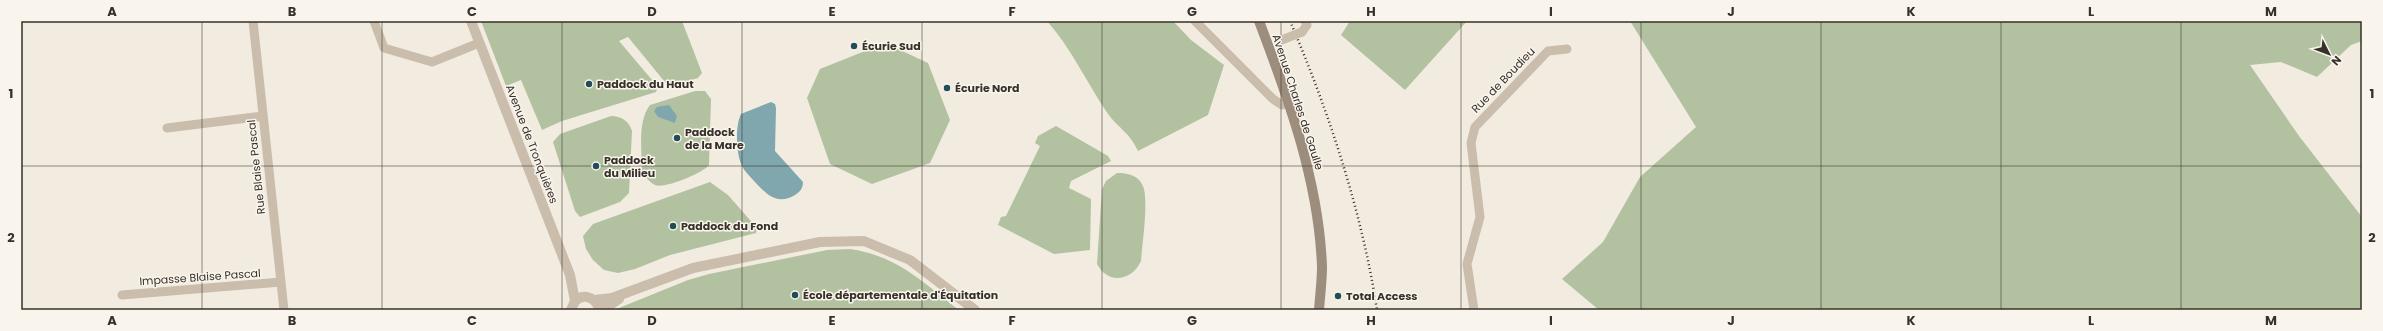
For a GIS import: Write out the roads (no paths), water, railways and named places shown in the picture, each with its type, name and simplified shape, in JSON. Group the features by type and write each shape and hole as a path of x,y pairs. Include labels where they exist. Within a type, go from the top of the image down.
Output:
{"main road":[{"name":"Avenue Charles de Gaulle","path":"1259,21 1288,103 1308,166 1315,202 1322,269 1319,310"}],"street":[{"name":"Rue Blaise Pascal","path":"253,21 284,310"},
{"path":"374,21 384,48 432,62 479,43"},
{"name":"Avenue de Tronquières","path":"470,21 570,275 573,306"},
{"path":"1195,21 1272,99 1282,105 1288,103"},
{"path":"1269,48 1279,41 1302,32 1307,25 1305,21"},
{"name":"Rue de Boudieu","path":"1474,310 1467,264 1480,218 1471,143 1475,127 1548,51 1567,49"},
{"path":"167,128 263,116"},
{"path":"573,306 581,297 594,302 612,298 693,268 820,242 864,241 910,260 975,310"},
{"name":"Avenue de Tronquières","path":"570,275 594,302"},
{"path":"603,310 614,301 663,279"},
{"name":"Impasse Blaise Pascal","path":"122,295 281,282"}],"water":[{"path":"771,102 775,104 776,108 775,151 803,182 802,188 798,193 789,198 783,199 772,197 758,186 743,168 737,147 737,133 741,114"},
{"path":"669,105 677,116 675,123 658,117 654,111 657,107"}],"railway":[{"path":"1290,21 1331,127 1353,199 1363,236 1377,310"}],"place":[{"name":"Écurie Sud","path":"854,46"},
{"name":"Paddock du Haut","path":"589,84"},
{"name":"Écurie Nord","path":"947,88"},
{"name":"Paddock de la Mare","path":"677,138"},
{"name":"Paddock du Milieu","path":"596,166"},
{"name":"Paddock du Fond","path":"673,226"},
{"name":"École départementale d'Équitation","path":"795,295"},
{"name":"Total Access","path":"1338,296"}]}
